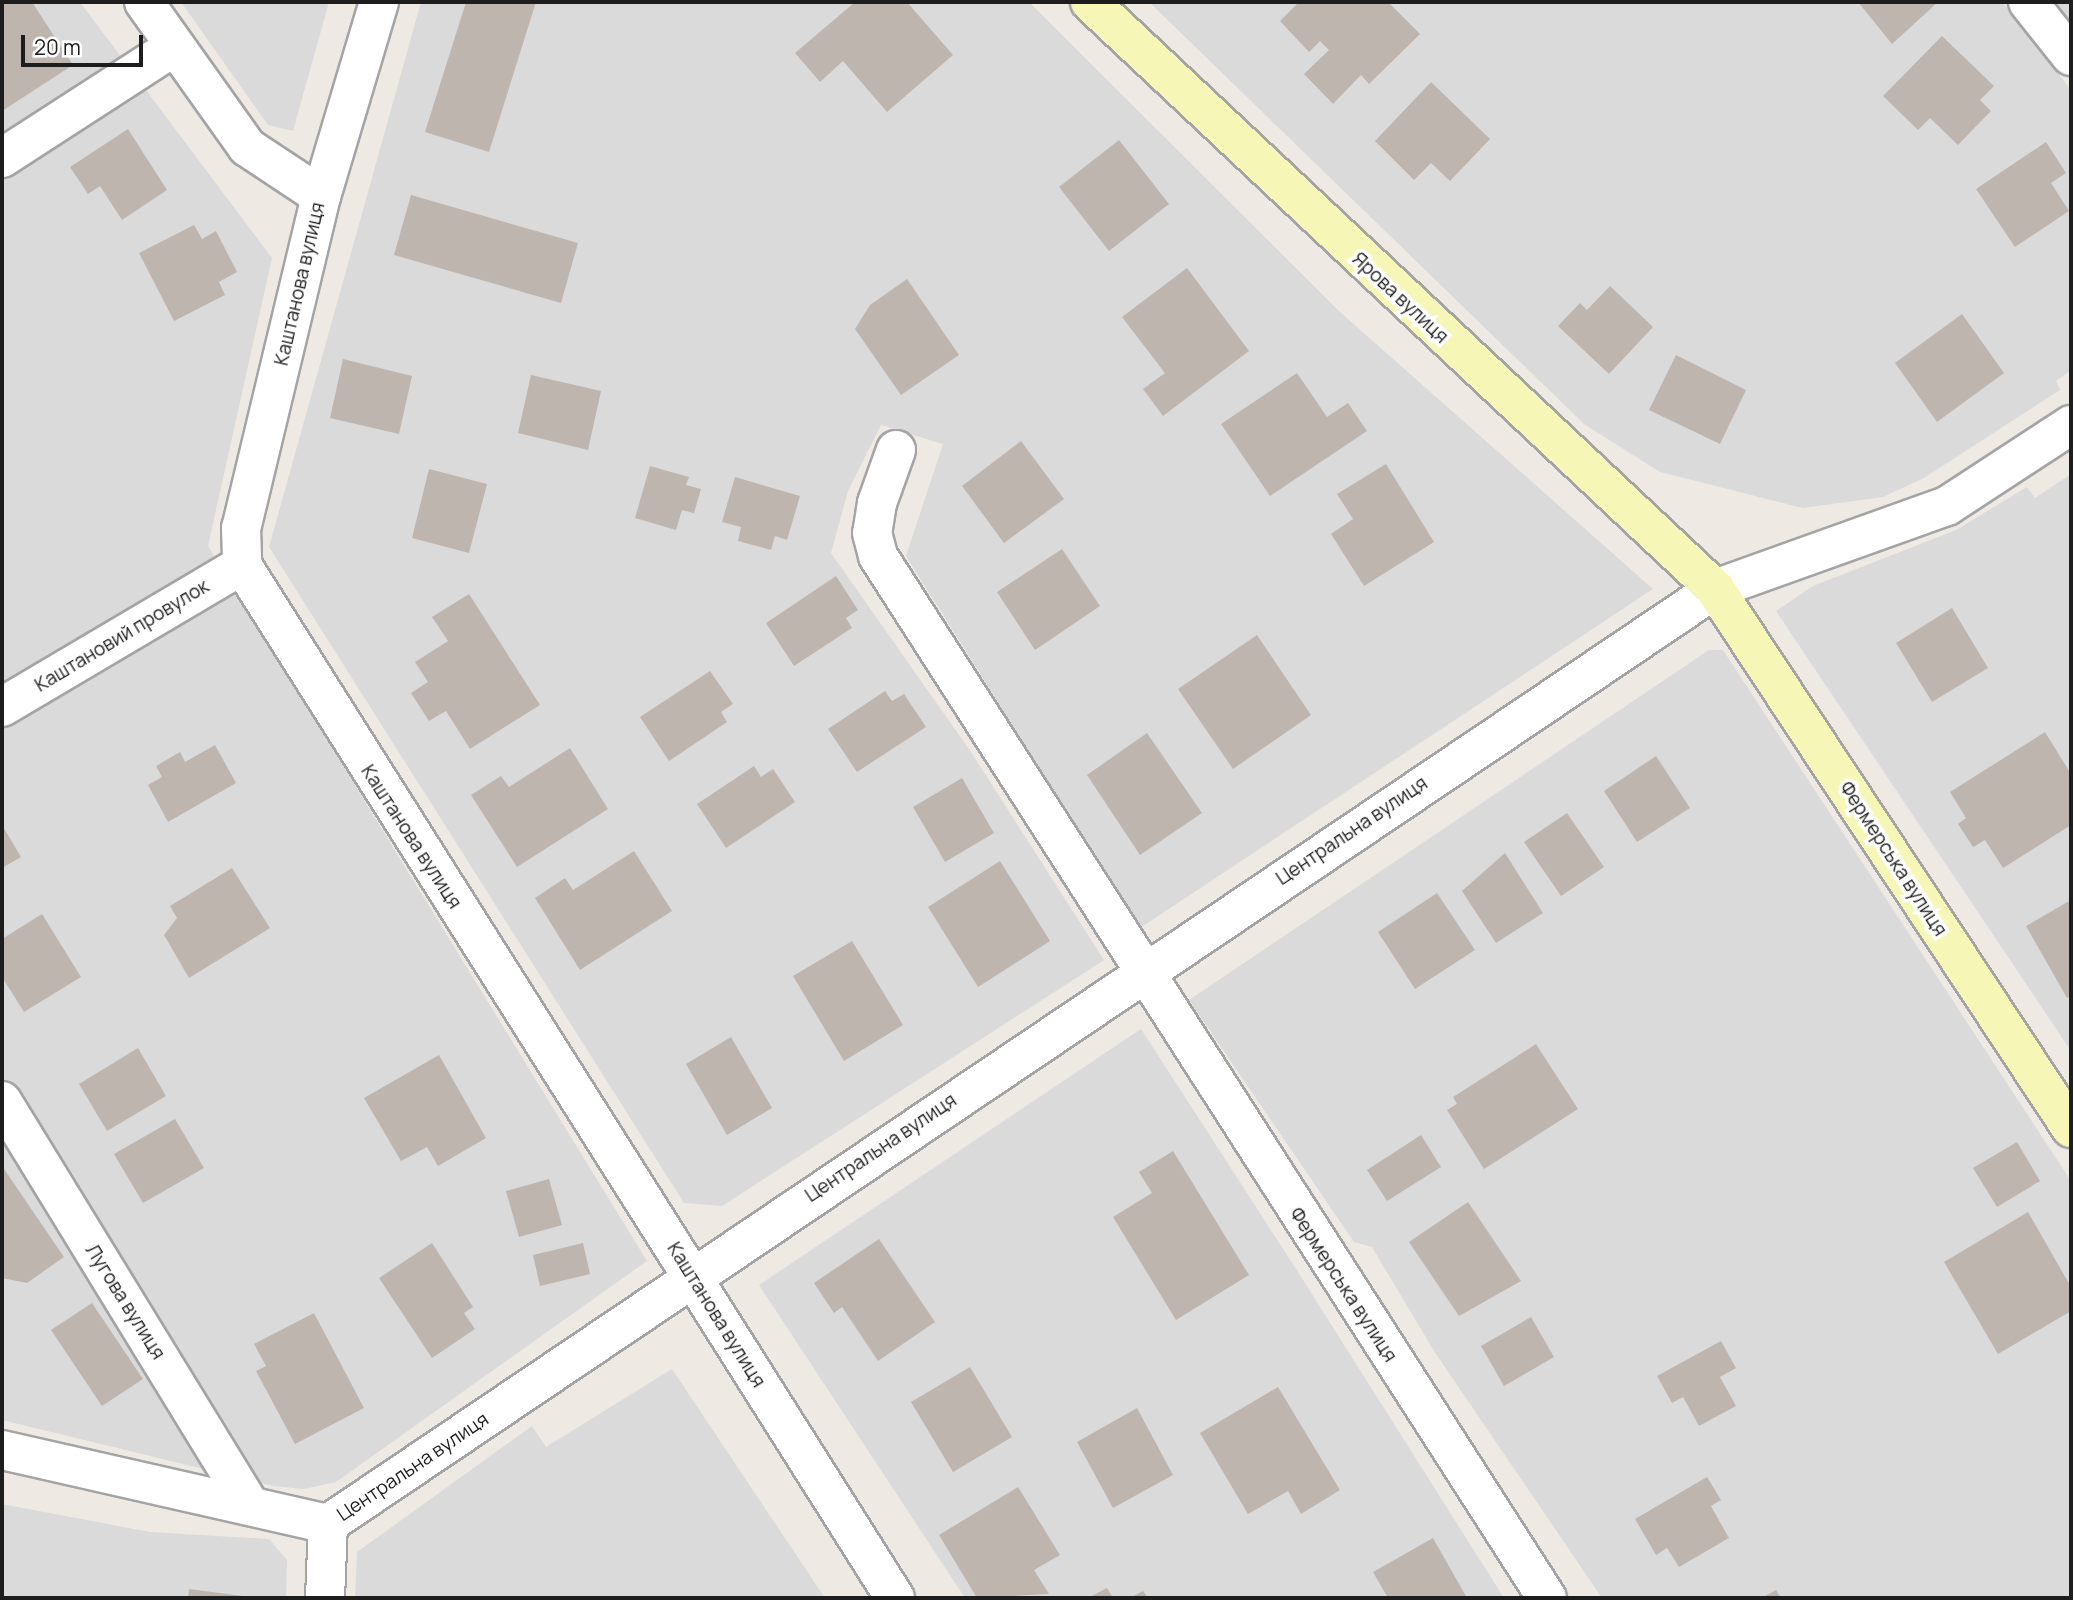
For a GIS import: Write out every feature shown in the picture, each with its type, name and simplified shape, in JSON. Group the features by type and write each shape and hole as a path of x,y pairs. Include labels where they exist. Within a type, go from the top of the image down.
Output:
{"main road":[{"name":"Ярова вулиця","path":"1090,2 1715,589"},
{"name":"Фермерська вулиця","path":"1715,589 2071,1128"}],"street":[{"path":"144,2 247,147 321,196"},
{"name":"Каштанова вулиця","path":"379,2 321,196 242,528 242,565 895,1598"},
{"path":"2028,2 2071,56"},
{"path":"2,158 175,46"},
{"name":"Центральна вулиця","path":"2,1450 328,1524 1139,973 1715,589 1947,506 2071,425"},
{"name":"Фермерська вулиця","path":"896,450 877,503 872,533 878,556 1139,973 1547,1598"},
{"name":"Каштановий провулок","path":"2,707 242,565"},
{"name":"Лугова вулиця","path":"2,1101 249,1504"},
{"path":"325,1598 328,1524"}],"shaded area":[{"path":"2,2 80,2 272,258 208,546 647,1261 336,1482 304,1489 273,1486 2,1420"},
{"path":"181,2 329,2 293,131 268,125"},
{"path":"421,2 1029,2 1340,312 1653,589 1140,928 906,556 943,444 881,425 848,491 831,553 971,752 1104,960 722,1206 684,1203 269,547"},
{"path":"1149,2 2002,2 2071,90 2071,370 2056,381 2060,390 1924,478 1883,497 1803,508 1660,472 1584,424"},
{"path":"2053,2 2071,2 2071,26 2057,7"},
{"path":"2071,474 2071,1051 1776,611 1813,586 1956,530 2027,487 2035,498"},
{"path":"1709,650 1723,650 2071,1181 2071,1598 1602,1598 1434,1351 1372,1247 1354,1242 1189,1000"},
{"path":"1141,1029 1504,1598 965,1598 759,1285"},
{"path":"672,1369 825,1598 355,1598 357,1552 532,1426 546,1447"},
{"path":"2,1504 150,1532 269,1539 287,1560 286,1598 2,1598"}],"building":[{"path":"2,2 32,2 73,65 2,111"},
{"path":"466,2 536,2 489,152 425,132"},
{"path":"855,2 907,2 953,55 887,112 843,61 820,82 795,53"},
{"path":"1299,2 1388,2 1420,34 1369,84 1361,75 1333,104 1304,74 1329,50 1320,41 1309,52 1280,21"},
{"path":"1858,2 1938,2 1892,44"},
{"path":"1942,36 1994,86 1980,100 1991,111 1958,145 1930,118 1918,130 1883,96"},
{"path":"1431,82 1490,139 1450,181 1431,163 1414,180 1375,141"},
{"path":"128,129 167,190 122,220 100,186 88,194 70,167"},
{"path":"1119,140 1169,204 1109,251 1059,187"},
{"path":"2046,142 2066,173 2051,183 2069,211 2015,247 1976,189"},
{"path":"411,195 578,243 561,303 394,255"},
{"path":"194,225 202,239 216,231 237,272 219,282 225,295 174,321 139,253"},
{"path":"1187,268 1249,351 1163,416 1143,389 1165,373 1122,317"},
{"path":"907,279 959,355 901,395 855,329 870,305"},
{"path":"1610,286 1653,327 1609,374 1558,326 1580,303 1587,310"},
{"path":"1962,314 2004,373 1937,422 1895,363"},
{"path":"1676,355 1746,390 1720,444 1649,410"},
{"path":"343,359 412,376 399,434 330,418"},
{"path":"1297,373 1327,417 1348,403 1367,431 1270,496 1221,424"},
{"path":"531,375 601,391 588,450 518,433"},
{"path":"1021,441 1064,499 1004,543 962,486"},
{"path":"1386,464 1434,542 1364,586 1331,534 1353,519 1337,494"},
{"path":"650,466 689,477 686,485 701,489 694,513 682,510 676,530 635,518"},
{"path":"429,469 487,484 469,553 412,538"},
{"path":"735,477 800,496 787,540 775,536 771,550 738,541 741,527 722,522"},
{"path":"1062,549 1100,606 1035,650 997,592"},
{"path":"836,576 858,610 846,618 852,628 794,666 766,623"},
{"path":"469,594 540,705 470,749 446,711 429,721 411,693 428,682 415,662 448,641 432,617"},
{"path":"1952,608 1988,668 1932,702 1896,643"},
{"path":"1257,635 1311,715 1233,769 1178,689"},
{"path":"710,671 733,704 721,712 727,722 669,761 640,717"},
{"path":"885,691 892,701 904,694 926,727 857,772 828,729"},
{"path":"2045,732 2071,774 2071,825 2003,868 1985,840 1973,847 1958,824 1966,818 1950,792"},
{"path":"1147,733 1202,813 1140,855 1087,775"},
{"path":"215,745 236,783 168,822 148,785 162,777 156,766 180,752 185,762"},
{"path":"570,748 608,809 517,867 471,795 501,776 509,787"},
{"path":"1656,756 1690,808 1637,842 1604,791"},
{"path":"754,766 761,777 773,769 795,802 726,848 697,804"},
{"path":"962,778 994,833 945,862 913,807"},
{"path":"1567,813 1604,867 1561,896 1524,842"},
{"path":"2,825 21,857 2,868"},
{"path":"634,851 672,911 580,970 535,898 565,878 573,890"},
{"path":"1505,853 1543,913 1496,943 1462,891"},
{"path":"1000,861 1050,941 978,987 928,907"},
{"path":"232,868 270,928 189,978 164,935 177,918 170,906"},
{"path":"1437,893 1475,950 1415,989 1378,932"},
{"path":"2071,900 2071,996 2067,998 2026,926"},
{"path":"42,914 81,977 24,1012 2,977 2,939"},
{"path":"852,941 903,1025 844,1061 793,976"},
{"path":"731,1037 772,1108 727,1135 686,1064"},
{"path":"1536,1044 1578,1109 1484,1169 1447,1110 1457,1104 1453,1097"},
{"path":"138,1048 166,1096 107,1131 79,1084"},
{"path":"439,1055 486,1138 438,1166 427,1147 401,1161 364,1098"},
{"path":"175,1119 204,1168 143,1203 114,1154"},
{"path":"1421,1135 1441,1167 1387,1201 1367,1170"},
{"path":"2017,1142 2040,1181 1997,1207 1973,1168"},
{"path":"1173,1151 1249,1275 1176,1320 1113,1217 1152,1193 1139,1172"},
{"path":"2,1166 64,1257 27,1283 2,1278"},
{"path":"549,1179 562,1225 519,1237 506,1191"},
{"path":"1468,1202 1521,1281 1459,1316 1409,1242"},
{"path":"2028,1212 2071,1287 2071,1311 1998,1354 1944,1262"},
{"path":"879,1239 935,1322 878,1361 842,1307 834,1313 814,1283"},
{"path":"432,1243 473,1307 464,1313 475,1329 432,1358 379,1278"},
{"path":"583,1243 590,1274 540,1286 533,1255"},
{"path":"92,1303 143,1379 102,1406 51,1330"},
{"path":"314,1313 364,1408 295,1444 256,1371 266,1366 254,1344"},
{"path":"1531,1317 1554,1357 1504,1386 1481,1346"},
{"path":"1721,1341 1736,1368 1720,1377 1736,1406 1699,1426 1683,1397 1672,1403 1657,1376"},
{"path":"970,1367 1012,1437 953,1472 911,1402"},
{"path":"1278,1387 1340,1490 1301,1514 1288,1491 1248,1514 1200,1433"},
{"path":"1137,1408 1173,1475 1113,1508 1077,1442"},
{"path":"1707,1477 1721,1500 1711,1506 1729,1538 1679,1567 1667,1548 1656,1555 1635,1519"},
{"path":"1018,1487 1060,1555 1034,1570 1049,1594 977,1598 939,1535"},
{"path":"1433,1538 1467,1598 1388,1598 1373,1572"},
{"path":"1107,1588 1113,1598 1088,1598"},
{"path":"189,1589 251,1597 251,1598 188,1598"},
{"path":"1776,1590 1781,1598 1762,1598"},
{"path":"1143,1591 1148,1598 1130,1598"}]}
